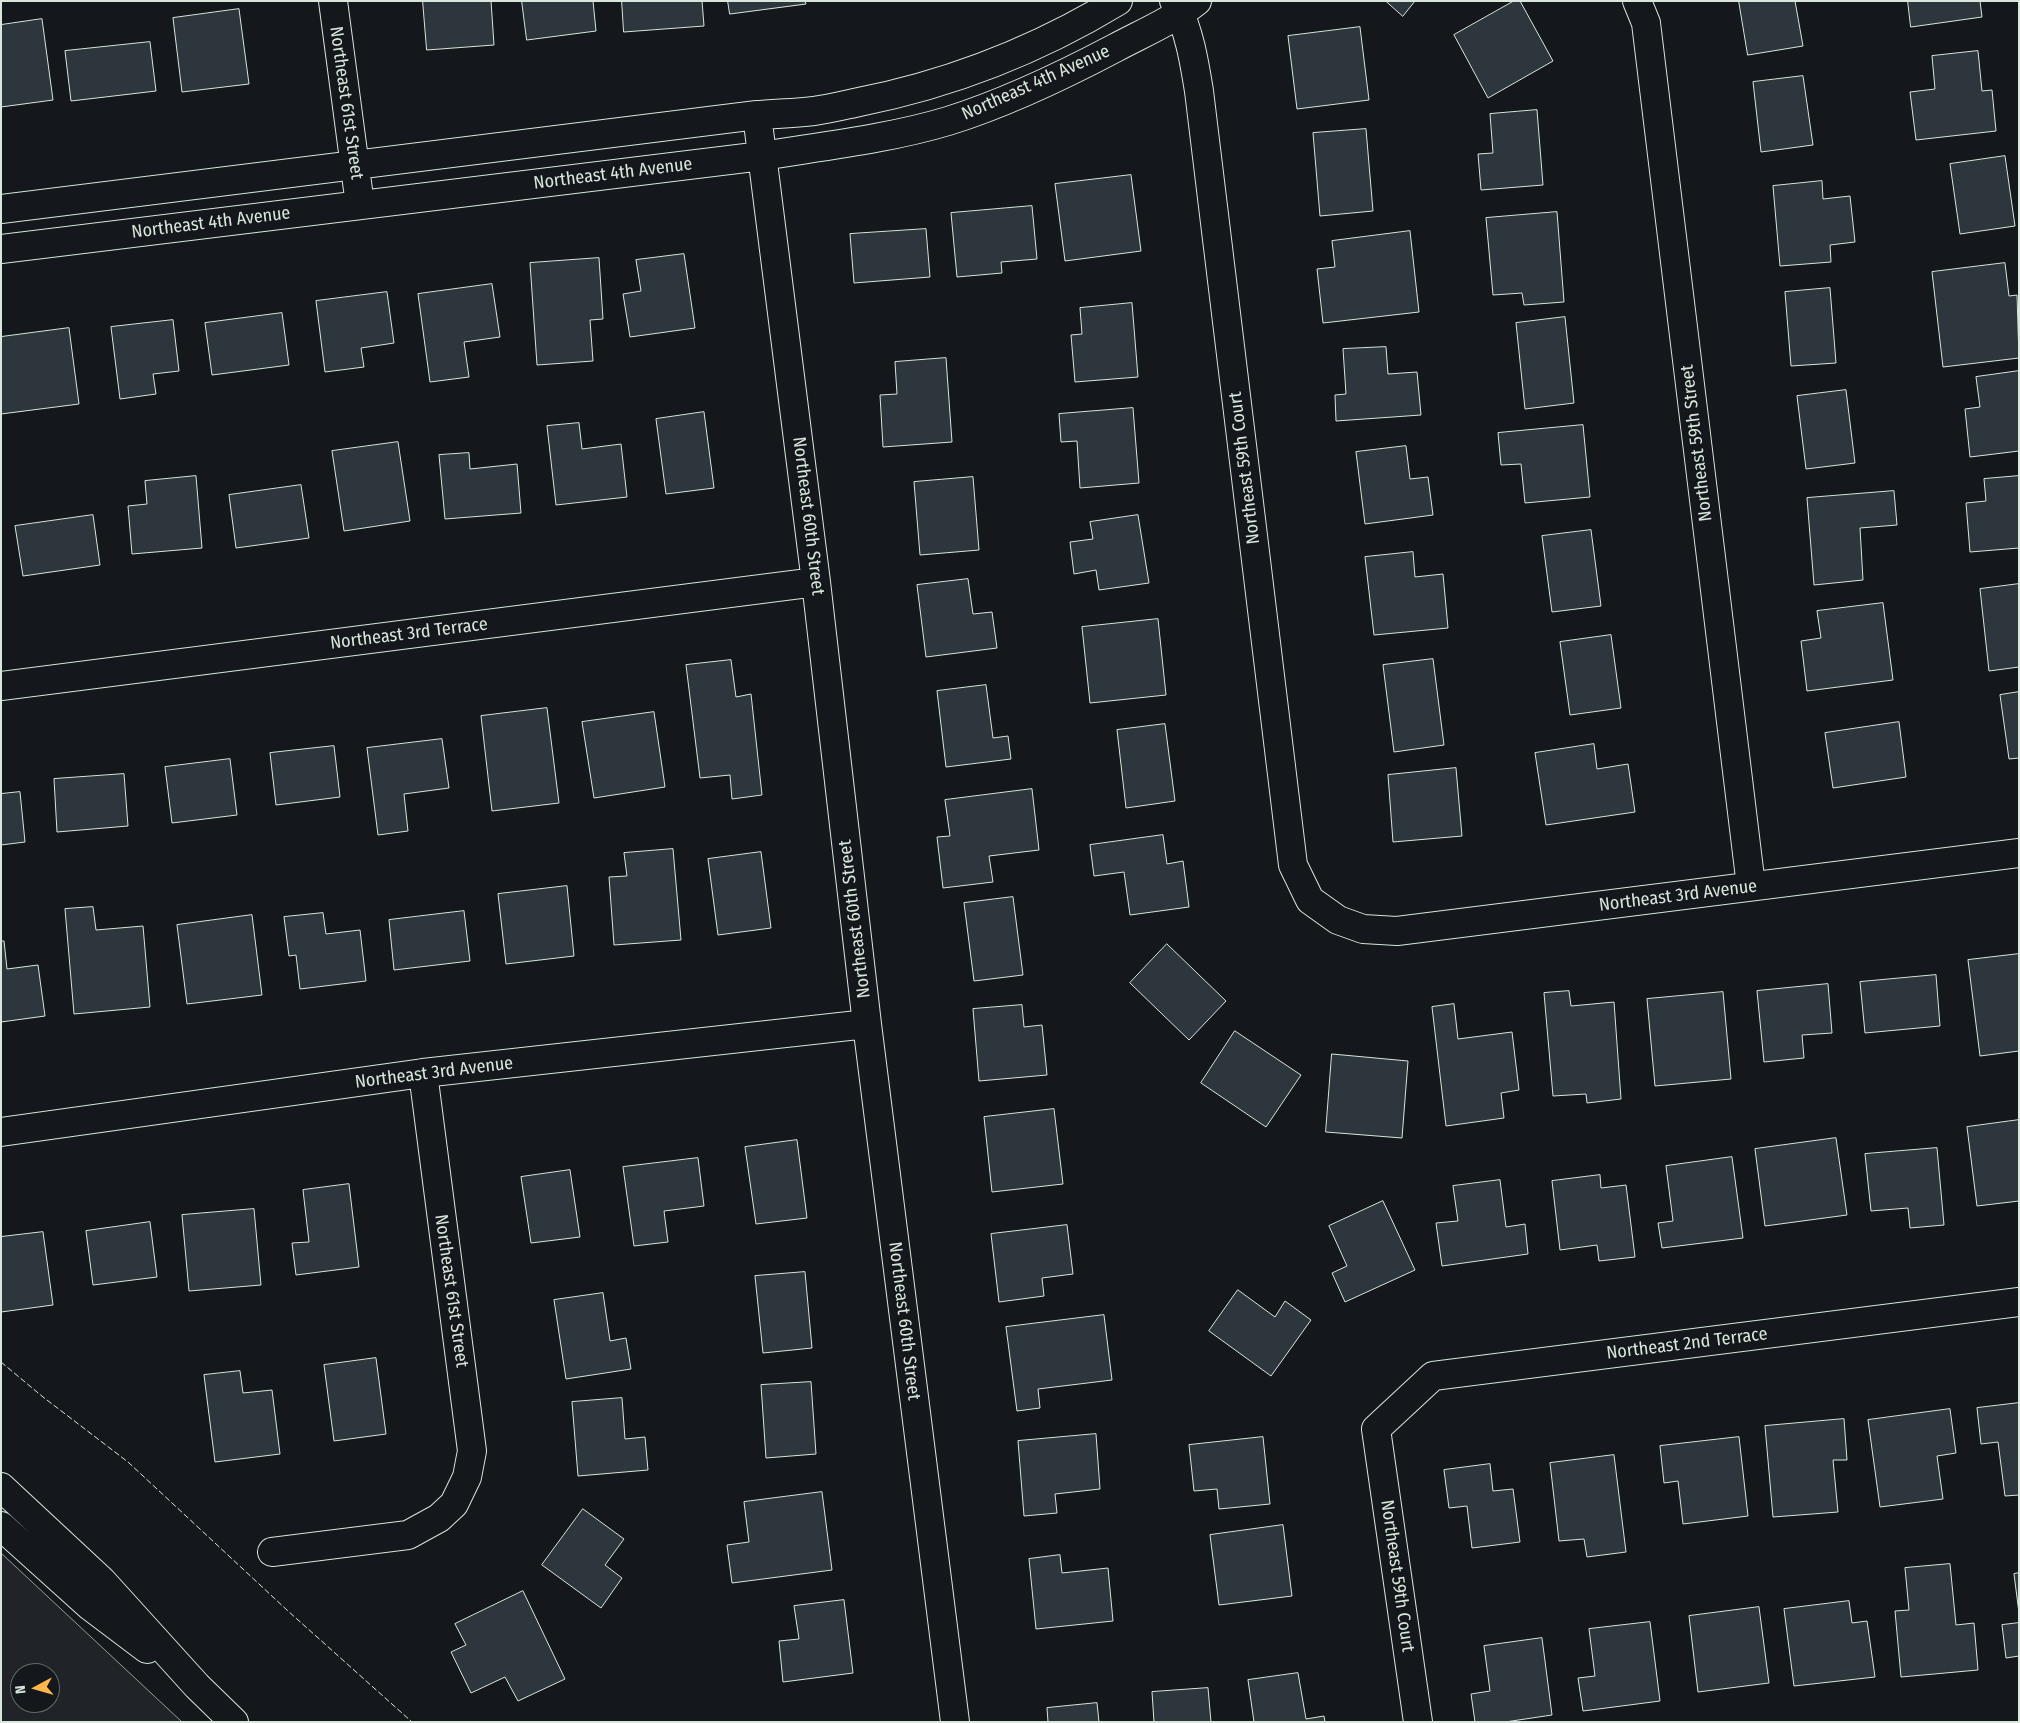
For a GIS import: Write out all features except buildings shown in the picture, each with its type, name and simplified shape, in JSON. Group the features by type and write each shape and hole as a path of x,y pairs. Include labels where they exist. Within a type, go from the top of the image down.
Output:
{"main road":[{"name":"Northeast 61st Street","path":"333,1 360,205"},
{"name":"Northeast 4th Avenue","path":"1,209 757,115 816,111 888,97 956,77 1034,46 1090,18 1118,1"},
{"name":"Northeast 59th Street","path":"1638,1 1646,24 1751,886"},
{"name":"Northeast 4th Avenue","path":"1,249 762,156 884,136 949,121 1024,92 1091,61 1184,6"},
{"name":"Northeast 59th Court","path":"1184,6 1199,91 1293,865 1310,900 1338,920"},
{"name":"Northeast 60th Street","path":"757,115 816,582 867,1024 955,1722"},
{"name":"Northeast 3rd Terrace","path":"1,686 816,582"},
{"name":"Northeast 3rd Avenue","path":"1338,920 1364,929 1398,931 2019,853"},
{"name":"Northeast 3rd Avenue","path":"1,1132 423,1074 867,1024"},
{"name":"Northeast 61st Street","path":"272,1552 408,1535 439,1518 454,1504 467,1477 472,1452 423,1074"},
{"name":"Northeast 2nd Terrace","path":"1376,1429 1433,1376 2019,1302"},
{"name":"Northeast 59th Court","path":"1376,1429 1418,1722"},
{"path":"1,1487 102,1581 196,1686 234,1722"},
{"path":"1,1526 90,1606 196,1686"}],"shaded area":[{"path":"1,1553 182,1722 1,1722"}],"fence":[{"path":"1,1362 43,1397 128,1462 288,1611 412,1722"}]}
